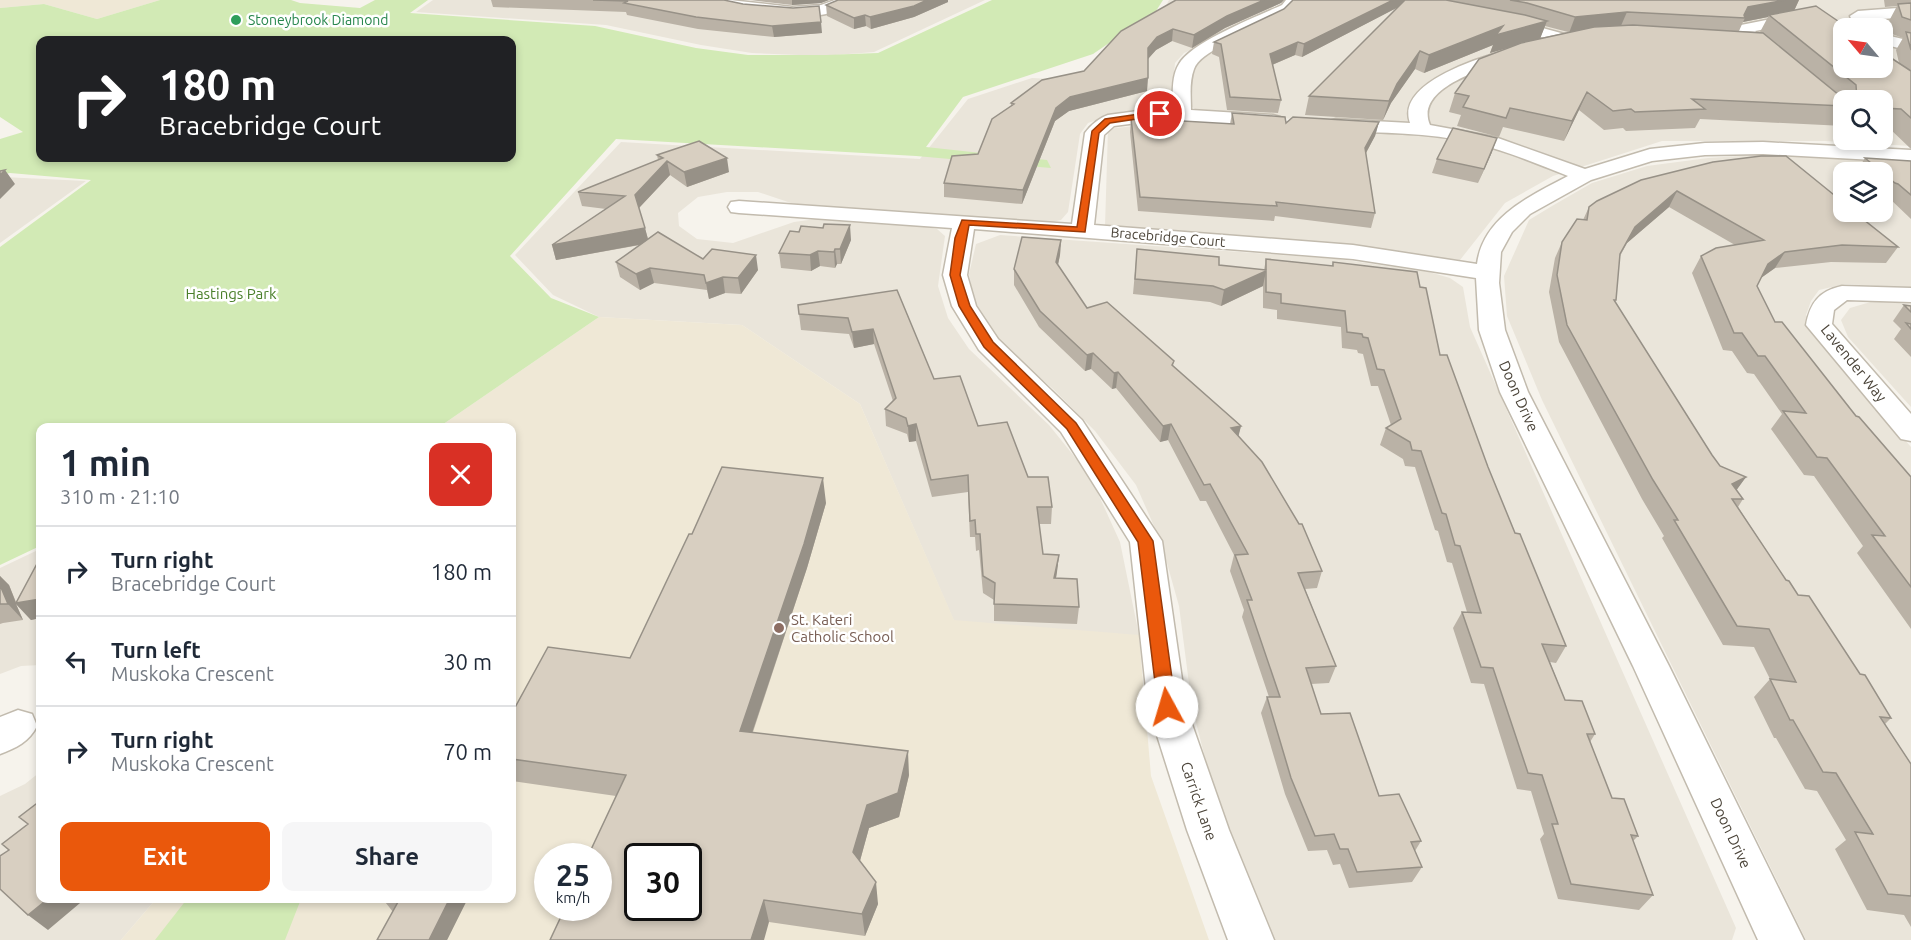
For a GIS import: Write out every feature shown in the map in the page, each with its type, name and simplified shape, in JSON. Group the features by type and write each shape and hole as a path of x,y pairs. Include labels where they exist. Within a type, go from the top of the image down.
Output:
{"street":[{"path":"704,0 763,9 795,11 823,10 847,0"},
{"path":"1182,115 1184,74 1187,63 1205,50 1288,8 1293,0"},
{"path":"1859,18 1858,16 1911,12"},
{"path":"1792,71 1746,33 1748,28 1802,18"},
{"path":"1488,19 1566,39"},
{"path":"1423,131 1418,113 1420,102 1436,87 1456,75 1484,63 1530,49 1566,39 1587,37"},
{"path":"1735,41 1757,42"},
{"path":"1893,42 1911,46"},
{"path":"1082,230 1082,164 1095,133 1108,121 1136,116 1182,115 1297,123"},
{"path":"1320,124 1473,137 1507,146 1584,176"},
{"name":"Doon Drive","path":"1781,940 1651,666 1514,392 1492,330 1488,273 1490,252 1503,229 1522,209 1584,176 1650,155 1705,149 1833,149"},
{"name":"Bracebridge Court","path":"739,207 1082,230 1353,252 1488,273"},
{"name":"Carrick Lane","path":"965,222 960,238 955,275 964,306 988,344 1072,426 1146,541 1167,707 1208,830 1251,940"},
{"name":"Lavender Way","path":"1911,295 1842,293 1822,307 1820,325 1911,432"}],"shaded area":[{"path":"0,0 160,0 97,19 44,4 0,8"},
{"path":"433,0 684,0 781,15 856,0 985,0 874,52 823,56 752,53 606,25 416,12"},
{"path":"1169,0 1269,0 1274,7 1267,14 1184,53 1175,63 1171,107 1165,110 1124,111 1088,123 1080,134 1068,212 1061,220 1047,223 794,204 758,192 727,192 698,197 678,213 679,226 697,239 733,243 794,222 823,218 917,225 937,229 945,236 938,286 948,318 969,349 1049,425 1090,476 1120,542 1139,635 1120,639 954,621 860,404 742,325 599,317 553,295 515,255 621,142 920,159 968,99 1032,78 1072,80 1112,62 1162,13"},
{"path":"1330,0 1911,0 1911,146 1893,145 1893,90 1833,90 1833,141 1662,141 1553,176 1505,203 1460,260 1105,226 1108,129 1185,120 1318,132 1310,120 1211,114 1192,107 1193,66 1204,55 1277,20"},
{"path":"1771,154 1911,161 1911,288 1845,284 1819,290 1811,301 1806,315 1812,333 1911,447 1911,940 1806,940 1542,400 1507,316 1504,276 1529,220 1592,183 1647,166 1708,158"},
{"path":"3,177 86,181 0,243 0,178"},
{"path":"1000,235 1338,259 1429,272 1450,278 1463,287 1470,327 1736,928 1732,940 1275,940 1268,932 1213,789 1192,707 1179,606 1161,542 1136,485 1095,431 1052,388 1010,352 986,326 974,300 969,274 976,244"},
{"path":"1874,301 1911,304 1911,407 1848,337 1841,320 1850,308"},
{"name":"St. Kateri Catholic School","path":"599,317 742,325 860,404 954,620 1139,635 1151,776 1209,940 121,940 153,903 516,903 516,423 445,423"},
{"path":"36,551 36,665 21,666 0,674 0,568"},
{"path":"36,775 36,903 153,903 121,940 0,940 0,796 25,784"}],"green space":[{"name":"Hastings Park","path":"160,0 291,0 300,3 360,8 375,0 428,0 410,13 595,26 696,48 748,55 826,55 878,53 992,0 1163,0 1156,11 1093,54 963,97 926,147 1047,160 1051,168 916,156 616,139 510,256 551,298 599,317 445,423 36,423 36,548 0,565 0,247 91,180 10,173 0,175 0,139 23,132 0,117 0,8 44,4 97,19"},
{"path":"184,903 299,903 285,940 155,940"}],"building":[{"path":"593,0 724,0 793,8 819,6 821,22 772,26 696,17 624,3 628,1"},
{"path":"838,0 927,0 914,6 870,17 865,15 854,18 826,5"},
{"path":"1176,0 1264,0 1227,16 1194,35 1173,29 1157,37 1148,48 1148,78 1070,97 1056,108 1023,190 944,183 952,156 978,154 992,119 1014,104 1011,103 1042,80 1084,71 1121,31"},
{"path":"1293,0 1393,0 1304,44 1298,42 1270,54 1281,100 1230,97 1221,44 1214,42 1284,9"},
{"path":"1405,0 1446,0 1547,21 1496,35 1503,26 1429,55 1420,51 1397,84 1389,101 1309,96"},
{"path":"1510,0 1785,0 1748,7 1745,18 1627,12 1575,17"},
{"path":"1911,3 1911,20 1902,17 1898,4"},
{"path":"1816,6 1833,18 1833,66 1769,15"},
{"path":"1633,25 1763,33 1833,90 1833,105 1692,99 1705,109 1613,111 1587,92 1572,121 1510,108 1506,118 1463,107 1469,96 1455,93 1479,59 1521,43 1594,27"},
{"path":"1906,32 1911,33 1911,50"},
{"path":"1893,59 1911,71 1911,118 1901,109 1893,109 1893,90 1856,90 1856,85 1847,78 1893,78"},
{"path":"1232,113 1285,117 1286,123 1293,117 1379,122 1365,148 1375,213 1276,202 1277,206 1140,197 1131,118 1234,124"},
{"path":"1453,128 1497,138 1484,169 1437,159"},
{"path":"699,141 727,158 684,172 667,161 635,195 645,228 552,245 625,196 578,192 663,158 657,155"},
{"path":"1761,156 1786,156 1833,194 1833,222 1867,222 1898,247 1842,245 1785,252 1768,264 1757,286 1775,322 1782,322 1856,416 1911,477 1911,587 1872,535 1885,536 1827,458 1817,457 1783,411 1806,413 1765,356 1758,356 1742,333 1734,333 1701,256 1716,248 1764,240 1677,191 1635,227 1620,254 1616,300 1614,300 1720,466 1746,477 1732,484 1743,499 1732,499 1786,580 1798,595 1809,596 1860,674 1865,675 1891,718 1880,717 1911,764 1911,896 1888,894 1855,832 1873,834 1836,773 1823,772 1793,720 1790,720 1770,679 1796,682 1769,629 1737,626 1674,520 1678,520 1653,480 1567,325 1557,275 1562,242 1577,219 1587,220 1589,207 1597,201 1641,180 1713,162"},
{"path":"1865,158 1911,161 1911,195 1893,181 1893,162 1870,162"},
{"path":"824,224 850,225 840,249 835,249 834,252 818,251 810,255 779,253 790,231 799,232 801,226 823,228"},
{"path":"658,232 703,259 712,249 756,255 738,278 723,277 706,283 704,275 650,268 636,274 616,262"},
{"path":"1022,237 1061,240 1056,262 1087,308 1107,302 1174,361 1172,365 1241,426 1231,428 1262,462 1299,524 1302,524 1322,571 1298,573 1336,666 1306,668 1321,714 1350,713 1379,796 1399,794 1421,841 1411,842 1422,867 1357,872 1348,849 1340,849 1334,834 1315,836 1291,778 1267,697 1280,697 1247,600 1252,600 1235,555 1248,554 1210,484 1204,485 1171,424 1163,426 1118,372 1114,373 1093,353 1087,355 1040,311 1014,269"},
{"path":"1137,249 1219,257 1219,265 1266,270 1266,259 1333,266 1333,262 1417,272 1420,287 1426,288 1440,355 1447,355 1488,467 1515,533 1520,534 1566,646 1542,644 1565,700 1582,701 1595,734 1587,734 1612,798 1624,799 1638,836 1631,835 1653,895 1571,884 1552,824 1558,824 1542,775 1528,773 1493,668 1481,667 1462,612 1481,613 1460,546 1455,545 1446,514 1442,513 1421,451 1412,450 1410,442 1386,428 1401,419 1384,370 1377,369 1368,338 1363,337 1362,334 1347,332 1345,311 1281,303 1281,294 1266,292 1266,271 1224,290 1213,286 1135,279"},
{"path":"897,290 934,379 960,376 978,426 1007,422 1028,477 1048,477 1052,507 1037,507 1043,554 1059,555 1054,578 1077,579 1079,607 994,604 995,583 983,576 980,534 976,534 975,520 970,521 968,475 931,480 916,424 908,426 906,418 885,409 896,398 873,329 852,332 848,318 799,314 798,305"},
{"path":"722,467 823,478 804,544 740,731 908,751 898,793 867,805 853,852 876,882 862,914 764,900 751,940 550,940 559,921 612,921 612,843 594,843 626,775 516,760 516,706 548,647 630,658 689,534 692,534"},
{"path":"36,566 36,600 16,603"},
{"path":"0,585 8,604 0,604"},
{"path":"36,804 36,903 43,903 28,915 0,889 0,856 9,850 2,844 28,824 19,817"},
{"path":"397,903 448,903 429,940 377,940"}],"place":[{"name":"Stoneybrook Diamond","path":"236,20"},
{"name":"St. Kateri Catholic School","path":"779,628"}],"route":[{"path":"1160,114 1108,121 1095,133 1082,230 965,222 960,238 955,275 964,306 988,344 1072,426 1146,541 1167,707"}]}
